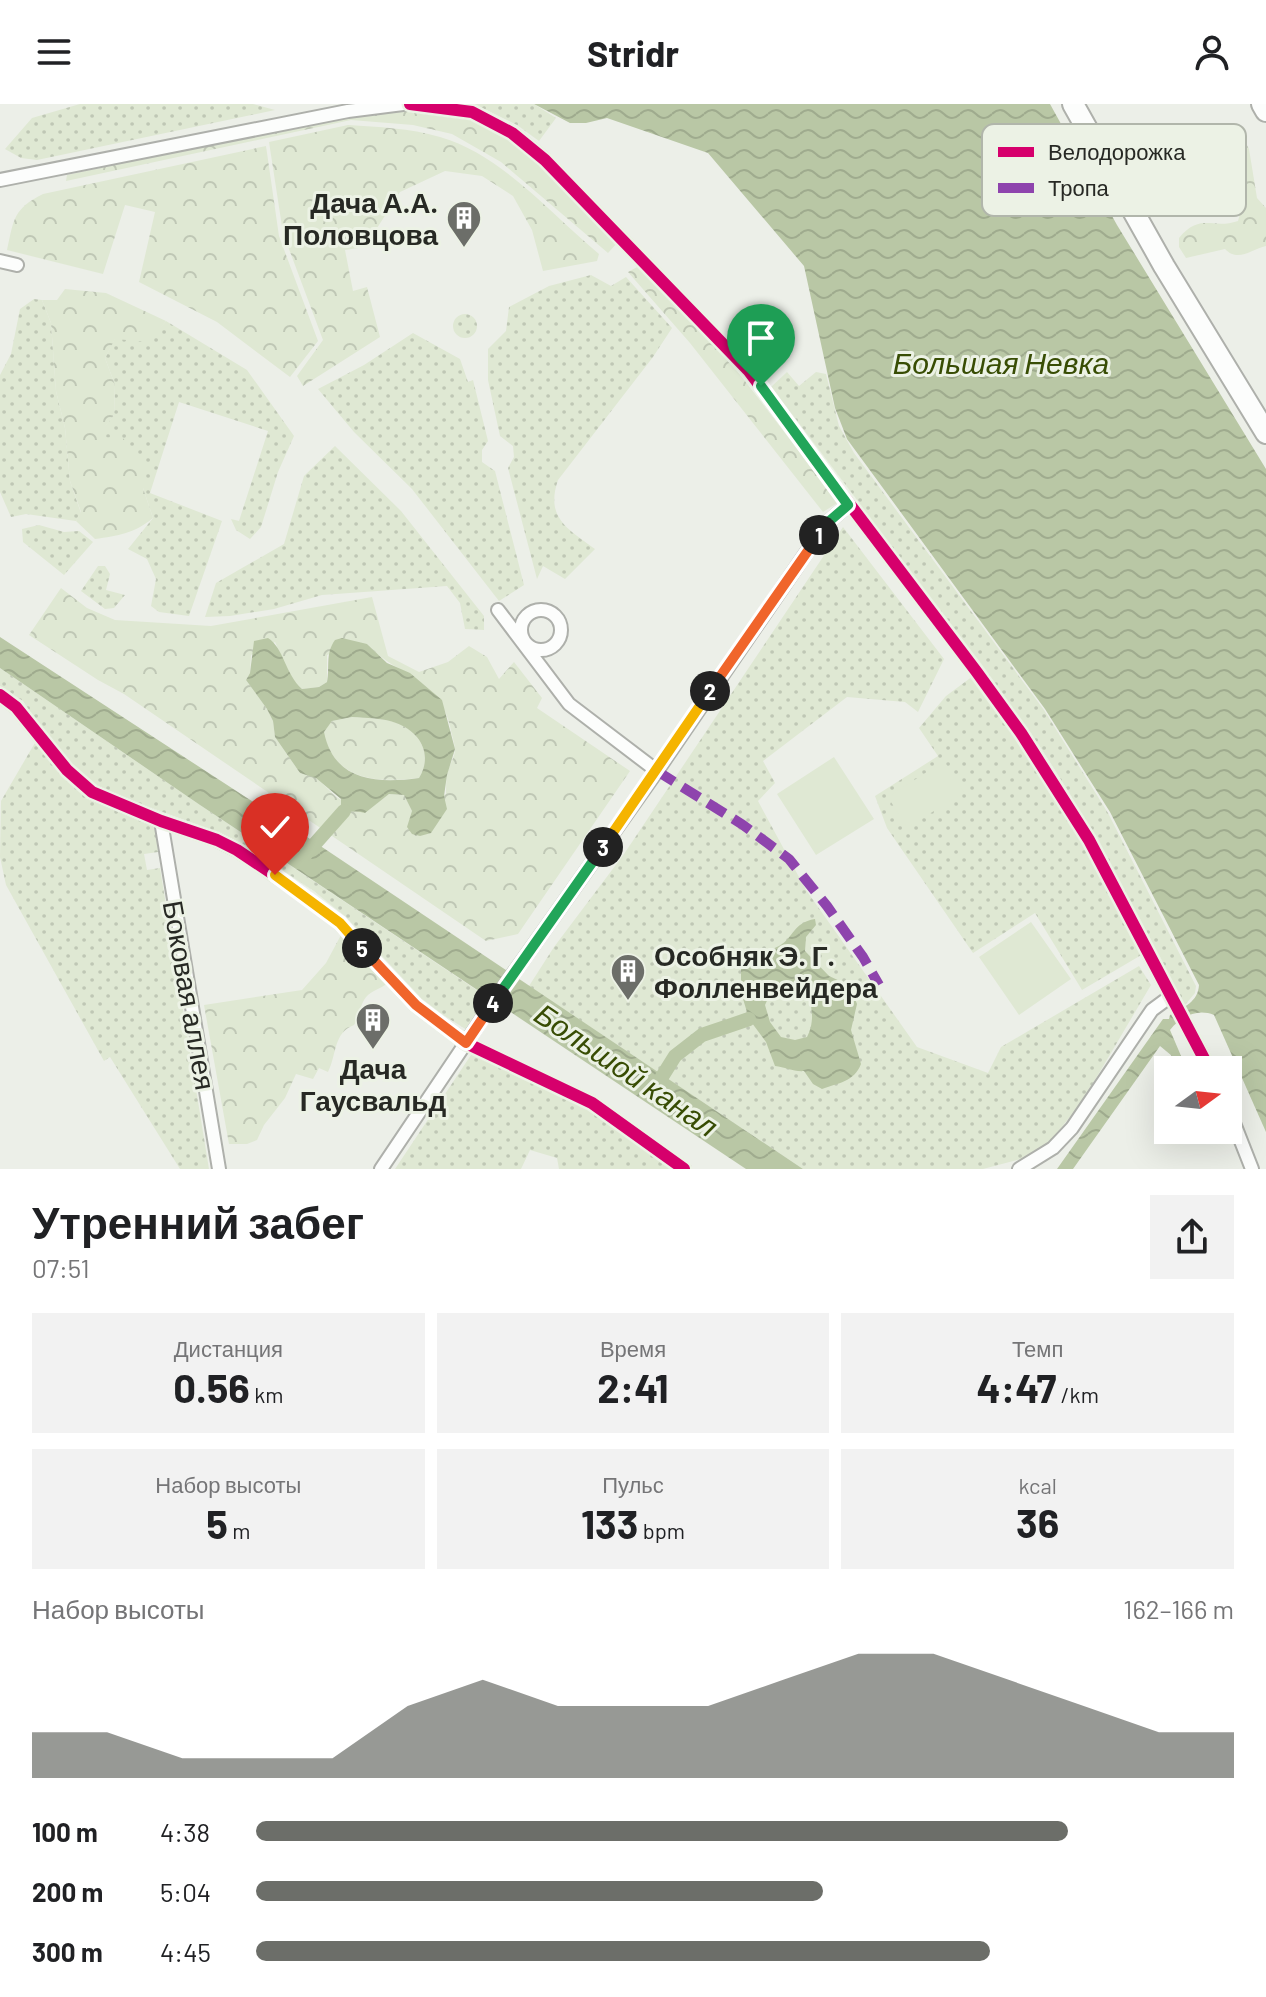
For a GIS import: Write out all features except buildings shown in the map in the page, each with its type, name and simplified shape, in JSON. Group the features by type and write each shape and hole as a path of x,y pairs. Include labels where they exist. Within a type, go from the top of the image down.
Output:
{"main road":[{"path":"1073,104 1084,124"},
{"path":"1262,104 1266,111"},
{"path":"1136,216 1266,433"}],"street":[{"path":"0,180 348,111 403,104"},
{"path":"410,104 472,112 512,133 545,160 678,294 748,370 976,671 1036,757 1089,840 1203,1056"},
{"path":"0,261 17,265"},
{"path":"381,1169 826,524 848,505"},
{"path":"498,610 539,656 569,704 657,771"},
{"path":"525,643 521,632 527,616 536,611 552,614 560,624 560,637 539,656"},
{"path":"0,695 16,707 67,770 92,792 217,840 306,896 340,923 416,1005 466,1043 592,1103 684,1169"},
{"name":"Боковая аллея","path":"161,821 219,1169"},
{"path":"1019,1169 1041,1157 1063,1138 1152,1010 1171,996"},
{"path":"1242,1144 1252,1169"}],"green space":[{"path":"80,104 253,104 275,110 37,160 21,158 5,149 32,118"},
{"path":"474,104 534,104 556,118 539,141 517,125"},
{"path":"407,110 474,118 519,145 618,242 608,253 501,162 452,134 413,125 351,120 66,181 67,175 352,114"},
{"path":"348,125 428,134 462,145 484,157 525,187 599,254 597,261 543,271 532,230 513,196 482,176 445,171 400,192 365,247 345,250 353,291 367,287 380,337 303,386 297,376 323,340 283,233 269,142"},
{"path":"1246,143 1257,198 1266,208 1266,246 1240,255 1225,249 1186,258 1179,247 1179,238 1194,226 1238,221 1239,216 1246,216"},
{"path":"266,146 279,236 318,341 290,377 217,322 139,282 155,212 125,205 103,274 7,250 16,216 43,194"},
{"path":"639,266 720,349 839,502 823,512 690,343 628,272"},
{"path":"591,275 611,286 626,277 672,328 558,480 554,504 557,513 568,528 595,549 565,579 543,566 537,579 508,468 514,457 513,446 500,436 488,380 488,349 506,331 509,307 549,286"},
{"path":"65,289 106,293 166,321 150,342 115,339 105,358 115,385 114,415 97,437 123,438 146,470 143,488 153,518 133,530 111,537 95,539 76,521 81,512 70,481 65,428 56,391 51,323 42,300 57,300"},
{"path":"34,299 42,300 51,323 56,391 65,428 70,481 81,513 76,521 26,514 11,517 0,492 0,375 11,354 20,309"},
{"path":"465,314 473,318 477,326 473,334 465,338 457,334 453,326 457,318"},
{"path":"166,321 247,370 294,436 278,472 261,527 250,539 236,530 231,519 239,521 268,431 179,402 150,493 222,521 189,616 159,612 151,606 156,579 147,559 128,549 153,518 143,488 96,437 114,415 115,385 105,358 115,338 149,341"},
{"path":"413,333 460,359 468,382 473,380 488,441 482,450 482,462 495,471 524,585 499,601 412,489 354,432 318,389 364,365"},
{"path":"787,372 799,386 816,372 826,374 839,426 854,453 1044,710 1108,813 1196,986 1195,993 1185,1005 1091,830 1028,729 770,388"},
{"path":"335,446 401,511 484,616 484,630 465,629 460,603 447,586 322,595 274,609 205,617 216,583 284,544 304,476"},
{"path":"39,525 64,532 79,531 93,542 64,575 23,542 22,529"},
{"path":"843,527 944,659 918,712 905,702 847,697 763,761 775,783 758,801 806,890 917,1047 988,1073 1001,1047 1139,966 1151,985 1082,1102 1040,1154 983,1169 803,1169 529,986 554,947 624,854"},
{"path":"98,566 105,566 110,574 106,590 125,595 114,608 105,609 81,591"},
{"path":"61,588 87,608 115,620 211,626 372,597 388,656 419,672 448,662 469,646 487,657 499,679 514,662 542,698 537,708 630,771 518,934 486,941 124,694 29,635","holes":["275,642 292,680 302,689 319,687 327,682 327,655 367,644 378,655 427,687 444,710 454,745 446,794 412,811 404,795 389,794 365,812 336,797 316,777 300,773 275,737 273,721 267,709 246,680 250,673 251,655"]},
{"path":"0,668 487,997 467,1030 421,1001 388,971 343,917 314,891 204,827 94,787 46,736 23,701 0,686"},
{"path":"973,676 1075,829 1143,954 1082,990 1035,913 973,953 887,828 875,796 938,756 919,728 946,696"},
{"path":"352,717 392,721 413,732 425,753 419,778 372,779 347,769 337,761 323,732 332,721"},
{"path":"36,741 61,774 89,797 156,825 158,852 144,854 147,870 160,868 209,1169 180,1169 110,1057 104,1061 6,885 0,857 1,801"},
{"path":"834,757 874,819 816,855 777,794"},
{"path":"944,761 964,792 907,828 888,797"},
{"path":"348,922 388,971 390,980 365,998 354,1025 339,1039 328,1072 319,1068 313,1079 296,1074 285,1098 264,1125 257,1140 247,1144 229,1144 204,1005 302,990 326,963"},
{"path":"1031,922 1071,979 1019,1015 979,957"},
{"path":"473,1052 590,1111 670,1169 559,1169 557,1158 530,1150 521,1169 395,1169"}],"water":[{"name":"Большая Невка","path":"534,104 1050,104 1061,124 982,124 982,216 1112,216 1266,469 1266,1132 1242,1078 1242,1056 1232,1056 1214,1015 1195,1013 1170,1030 1181,1056 1171,1056 1160,1046 1073,1169 1057,1169 1163,1019 1169,1019 1170,1015 1189,1003 1196,996 1199,985 1110,812 1045,709 847,439 835,408 804,266 708,153 607,118 570,123"},
{"name":"Большой канал","path":"0,637 313,841 803,1169 746,1169 0,668"},
{"path":"268,638 273,642 302,689 319,687 327,682 330,650 335,640 342,638 367,644 387,663 410,673 442,700 455,749 444,796 447,809 431,833 420,836 412,834 407,827 412,811 404,795 389,794 365,813 344,811 341,810 341,799 316,778 300,773 275,737 273,721 267,709 246,680 250,673 254,641","holes":["352,717 391,721 412,732 424,753 425,761 419,778 373,779 359,776 337,761 324,732 332,721"]},
{"path":"815,919 816,925 806,937 805,951 829,976 852,991 857,1004 851,1030 861,1064 850,1078 822,1089 813,1084 804,1071 775,1066 766,1042 749,1019 741,992 741,956 779,946 808,921","holes":["783,985 796,987 810,1002 812,1017 807,1037 795,1040 781,1037 770,1022 765,1005 771,992"]}],"waterway":[{"path":"305,855 344,811"},
{"path":"655,1088 675,1056 702,1035 749,1019"}],"marked path":[{"path":"657,771 743,825 789,859 827,906 879,985"}],"cycle path":[{"path":"410,104 472,112 512,133 545,160 748,370 1021,733 1089,840 1203,1056"},
{"path":"0,695 16,707 67,770 92,792 237,850 340,923 416,1005 466,1043 592,1103 684,1169"}],"place":[{"name":"Дача А.А. Половцова","path":"464,249"},
{"name":"Особняк Э. Г. Фолленвейдера","path":"628,1002"},
{"name":"Дача Гаусвальд","path":"373,1051"}],"route":[{"path":"275,875 340,923 416,1005 466,1043 826,524 848,505 761,386"}]}
